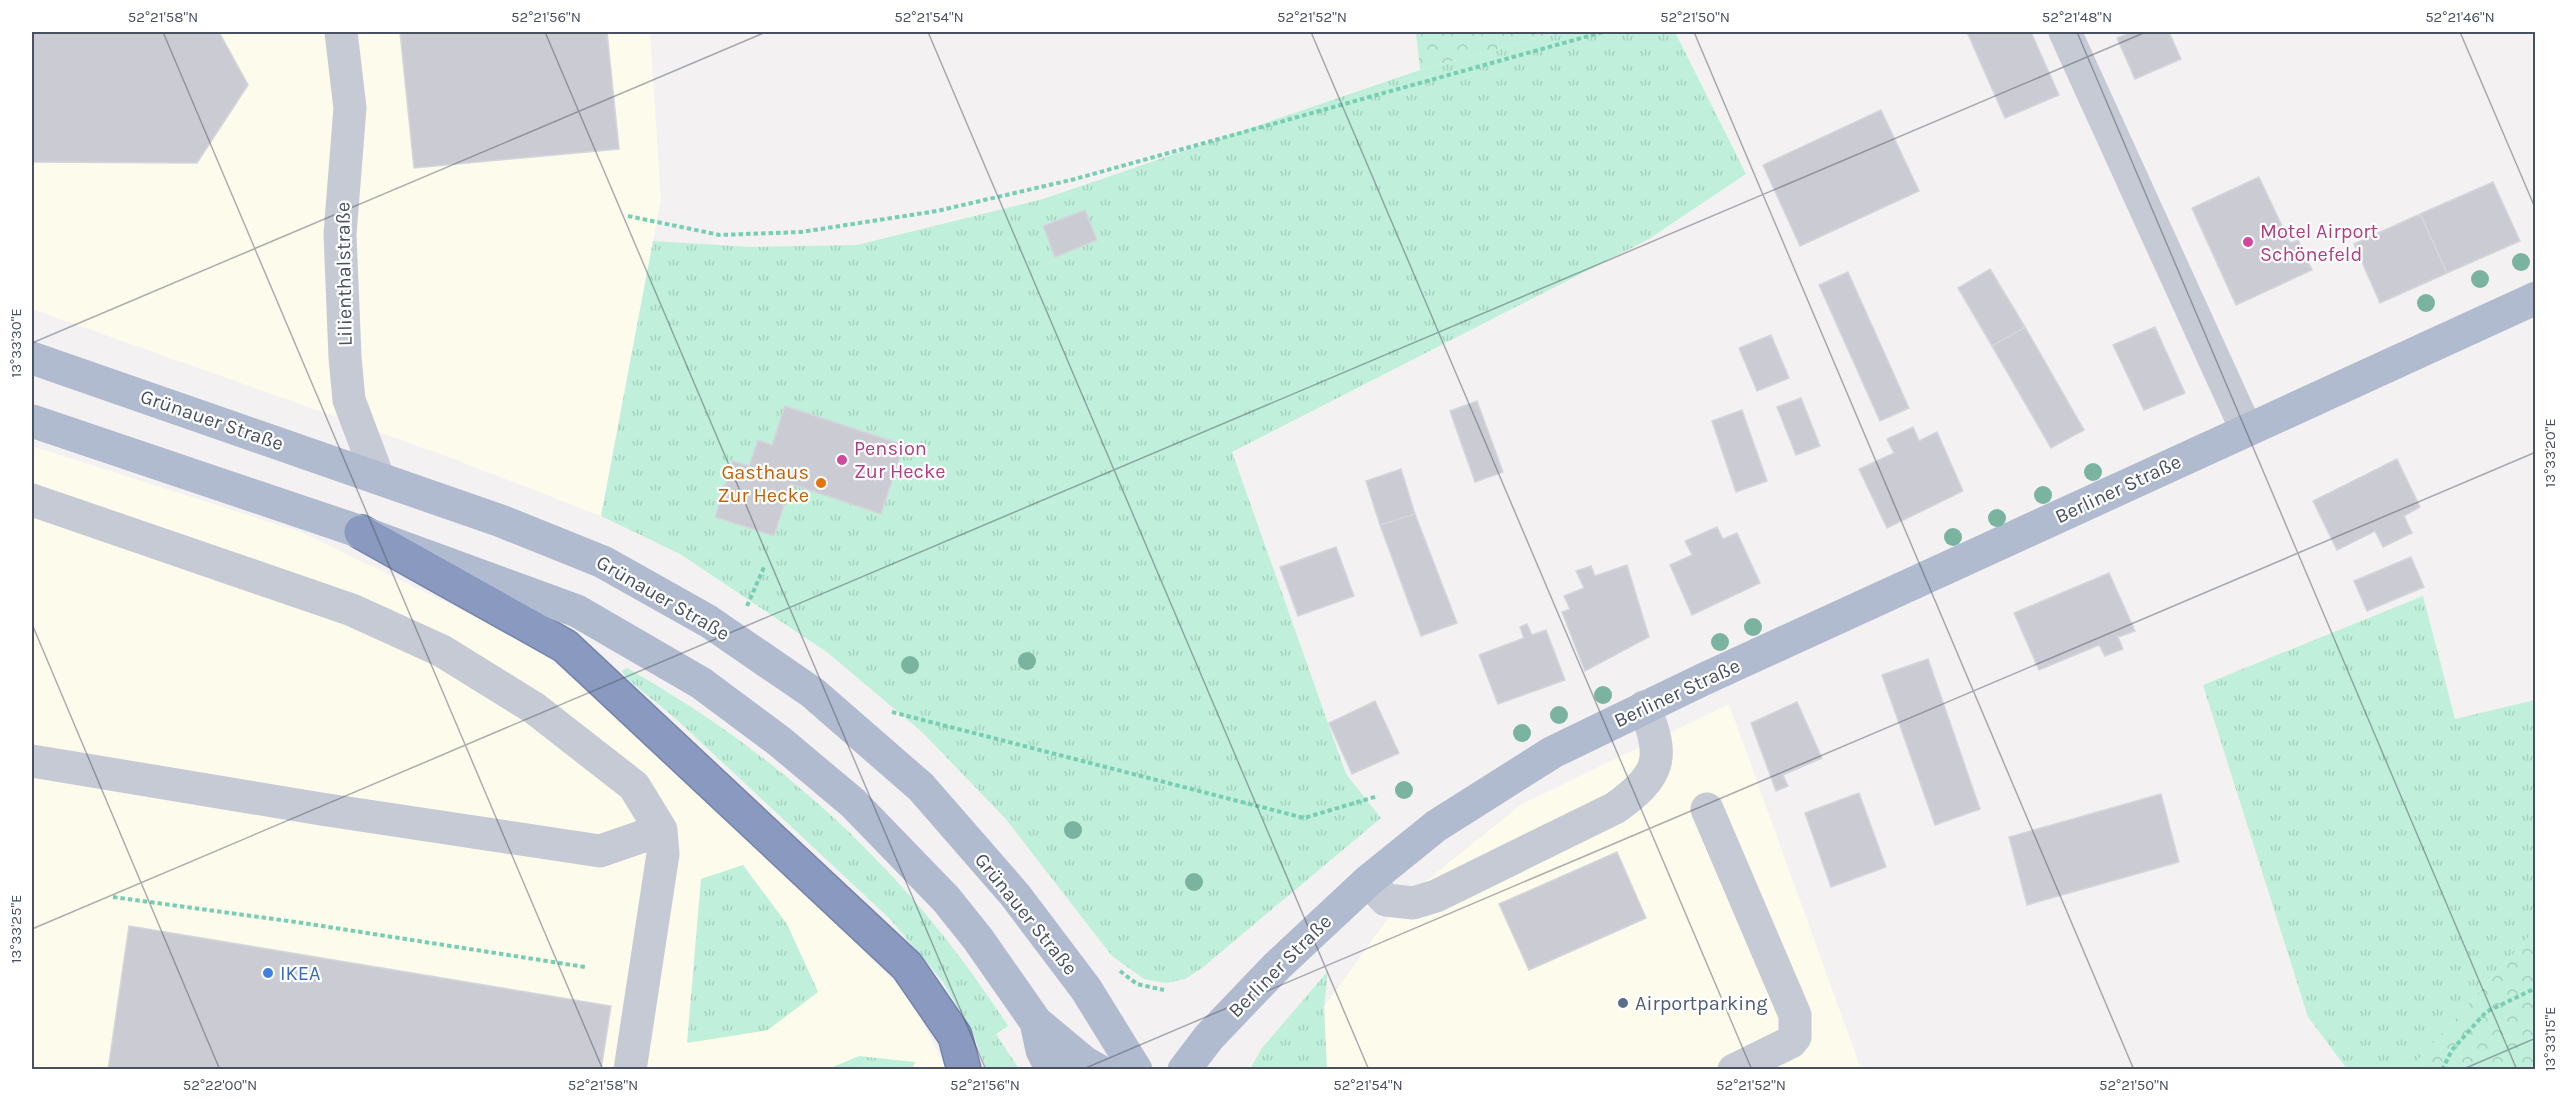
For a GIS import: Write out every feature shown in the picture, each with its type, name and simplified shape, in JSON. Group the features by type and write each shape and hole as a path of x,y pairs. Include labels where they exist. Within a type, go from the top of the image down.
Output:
{"highway":[{"path":"361,532 565,646 908,966 955,1036 964,1070"}],"main road":[{"name":"Berliner Straße","path":"1184,1070 1209,1037 1277,966 1368,881 1436,826 1510,777 1553,752 1644,707 2535,298"},
{"name":"Grünauer Straße","path":"32,358 501,521 603,562 708,621 813,693 921,787 1015,895 1086,989 1136,1070"},
{"path":"32,421 361,532 577,611 710,689 778,741 852,803 911,862 978,939 1036,1022 1098,1070"},
{"path":"1036,1022 1042,1050 1052,1070"}],"street":[{"name":"Lilienthalstraße","path":"341,32 350,108 340,234 345,357 350,400 378,477"},
{"path":"2065,32 2246,429"},
{"path":"32,500 352,610 442,651 534,708 634,786 661,830 663,854 630,1070"},
{"path":"1368,881 1386,900 1413,903 1436,896 1615,808 1638,792 1658,759 1654,730 1644,707"},
{"path":"32,761 321,809 600,851 661,830"},
{"path":"1707,809 1795,1015 1795,1037 1791,1042 1734,1070"}],"path":[{"path":"628,216 720,235 801,232 937,211 1076,179 1604,32"},
{"path":"747,608 765,565"},
{"path":"885,710 1304,819 1378,796"},
{"path":"113,897 585,967"},
{"path":"2442,1070 2452,1050 2486,1012 2535,988"}],"shaded area":[{"path":"32,32 650,32 661,199 601,516 446,456 32,309"},
{"path":"32,446 301,532 530,643 593,695 777,863 912,1000 946,1069 32,1069"},
{"path":"1729,704 1861,1069 1327,1069 1324,1007 1399,903 1522,804"}],"green space":[{"path":"1416,32 1559,32 1420,70"},
{"path":"1559,32 1675,32 1746,174 1649,239 1232,452 1346,774 1381,818 1202,968 1185,979 1166,983 1144,979 1112,956 1005,818 922,732 828,653 680,554 601,516 653,241 751,247 857,245 1043,199 1420,70"},
{"path":"2423,596 2455,719 2535,700 2535,930 2410,1069 2347,1069 2308,1017 2203,685"},
{"path":"627,668 739,740 791,780 840,823 886,869 929,918 970,971 1008,1026 996,1034 1019,1069 986,1069 973,1033 943,982 890,919 675,718 626,678 622,671"},
{"path":"743,865 787,924 818,992 768,1030 687,1043 701,879"},
{"path":"2535,930 2535,1069 2410,1069"},
{"path":"1328,971 1324,1007 1327,1069 1250,1069 1262,1048"},
{"path":"859,1056 915,1062 912,1069 828,1069"}],"building":[{"path":"32,32 219,32 248,85 197,163 32,162"},
{"path":"400,32 607,32 619,149 414,168"},
{"path":"1967,32 2031,32 2059,95 2005,118"},
{"path":"2132,32 2169,32 2181,59 2135,79 2117,38"},
{"path":"1881,110 1919,191 1800,246 1763,165"},
{"name":"Motel Airport Schönefeld","path":"2259,177 2290,243 2298,240 2312,270 2236,305 2192,208"},
{"path":"2493,182 2520,241 2447,273 2420,214"},
{"path":"1085,210 1097,240 1055,257 1043,226"},
{"path":"2420,214 2447,273 2380,303 2354,244"},
{"path":"1990,269 2025,327 1992,346 1958,288"},
{"path":"1848,272 1909,408 1880,421 1819,285"},
{"path":"2025,327 2084,430 2051,448 1992,346"},
{"path":"2155,327 2185,393 2144,410 2113,345"},
{"path":"1771,335 1789,378 1757,391 1739,348"},
{"path":"1801,398 1820,446 1796,455 1777,407"},
{"path":"1477,401 1503,472 1475,482 1450,411"},
{"path":"785,406 904,445 881,514 791,484 774,536 715,517 733,461 749,466 758,440 772,445"},
{"path":"1742,410 1767,481 1736,492 1712,421"},
{"path":"1913,427 1919,441 1937,432 1963,491 1887,528 1859,469 1894,453 1887,439"},
{"path":"2397,459 2420,507 2404,516 2412,533 2383,547 2375,531 2337,550 2313,501"},
{"path":"1401,469 1415,514 1380,525 1366,481"},
{"path":"1415,514 1457,623 1421,636 1380,525"},
{"path":"1717,527 1723,539 1737,533 1760,583 1692,615 1670,565 1692,555 1685,541"},
{"path":"1336,547 1354,596 1298,616 1280,567"},
{"path":"2411,557 2424,587 2367,611 2354,581"},
{"path":"1627,565 1649,637 1585,671 1562,612 1570,609 1564,596 1584,588 1576,571 1591,566 1595,576"},
{"path":"2109,573 2135,631 2118,637 2123,649 2105,656 2099,645 2039,670 2014,613"},
{"path":"1527,624 1532,635 1546,630 1565,680 1498,704 1479,655 1524,638 1520,627"},
{"path":"1928,659 1980,809 1935,825 1882,675"},
{"path":"1375,701 1399,753 1352,774 1329,723"},
{"path":"1797,702 1822,758 1783,775 1788,786 1776,791 1751,723"},
{"path":"1859,793 1886,867 1831,887 1805,813"},
{"path":"2161,794 2179,862 2027,905 2009,837"},
{"path":"1617,852 1646,918 1529,970 1499,904"},
{"name":"IKEA","path":"129,926 611,1006 601,1070 108,1070"}],"place":[{"name":"Motel Airport Schönefeld","path":"2248,242"},
{"name":"Pension Zur Hecke","path":"842,460"},
{"name":"Gasthaus Zur Hecke","path":"821,483"},
{"name":"IKEA","path":"268,973"},
{"name":"Airportparking","path":"1623,1003"}]}
